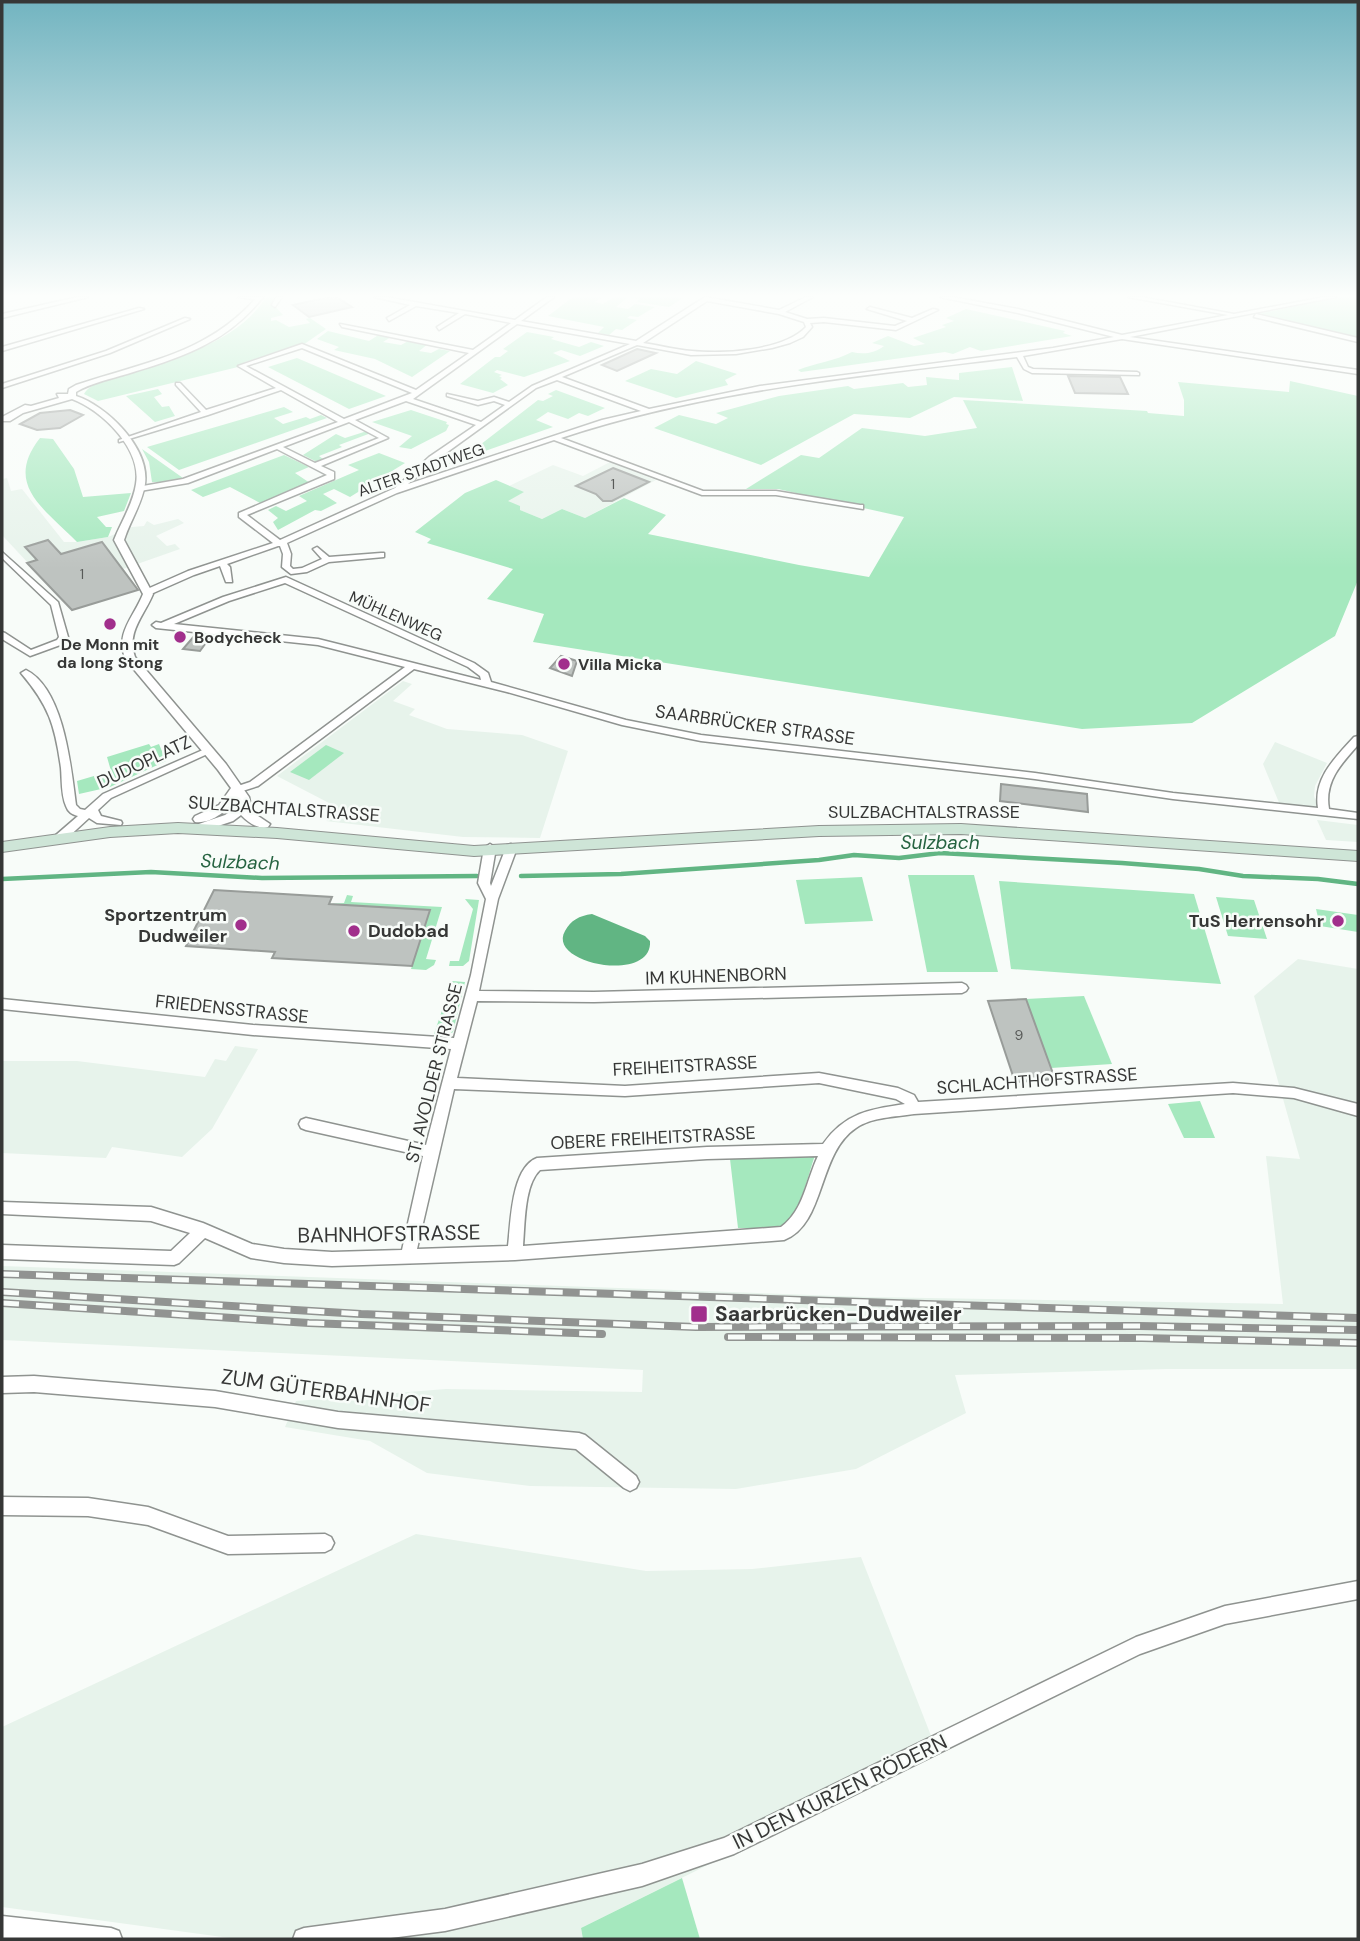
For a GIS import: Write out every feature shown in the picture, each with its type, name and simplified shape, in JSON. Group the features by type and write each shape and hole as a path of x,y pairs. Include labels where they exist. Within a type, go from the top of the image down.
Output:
{"main road":[{"name":"SULZBACHTALSTRASSE","path":"227,819 511,848 820,831 961,829 1358,856"},
{"name":"SULZBACHTALSTRASSE","path":"2,847 113,828 198,825 227,819 474,851 483,846"}],"street":[{"path":"3,420 90,388"},
{"path":"181,388 206,414"},
{"path":"125,440 281,388 385,438 315,466"},
{"path":"402,388 418,394"},
{"path":"140,489 179,483 407,399 427,388"},
{"path":"394,491 432,459 533,388"},
{"path":"583,388 647,412"},
{"name":"ALTER STADTWEG","path":"148,592 222,562 281,543 394,491 604,422 764,388"},
{"path":"449,395 478,402 494,399 510,404"},
{"path":"72,396 125,440 140,466 140,489 119,540 148,592 126,632 126,650 136,668 208,751 243,797 251,819 264,824"},
{"path":"407,399 481,424"},
{"path":"556,438 702,493 767,492 860,507"},
{"path":"278,447 331,477 242,515 286,547 287,570 303,570 327,560 381,555"},
{"path":"317,549 327,560"},
{"path":"2,554 18,572 50,598 59,613 64,640 35,653 25,652 2,635"},
{"path":"222,562 235,596"},
{"name":"MÜHLENWEG","path":"235,596 285,580 471,665 485,676 486,684"},
{"name":"SAARBRÜCKER STRASSE","path":"235,596 159,626 297,639 413,665 625,723 701,738 1358,816"},
{"path":"236,790 254,784 413,665"},
{"path":"26,673 43,690 50,704 61,744 71,806 91,812 113,828"},
{"path":"1324,813 1320,798 1323,783 1335,763 1358,739"},
{"name":"DUDOPLATZ","path":"91,812 119,790 208,751"},
{"path":"227,819 236,790"},
{"path":"198,825 227,819 245,807"},
{"path":"63,835 91,812"},
{"name":"ST. AVOLDER STRASSE","path":"483,846 484,883 492,899"},
{"name":"ST. AVOLDER STRASSE","path":"408,1255 431,1152 460,1044 492,899 511,848"},
{"name":"IM KUHNENBORN","path":"471,996 587,998 962,988"},
{"name":"FRIEDENSSTRASSE","path":"2,1004 253,1030 460,1044"},
{"name":"FREIHEITSTRASSE","path":"450,1083 625,1091 819,1078 898,1094 909,1099 914,1108"},
{"name":"SCHLACHTHOFSTRASSE","path":"784,1233 792,1229 801,1216 825,1150 835,1135 853,1123 874,1115 914,1108 1233,1088 1294,1093 1358,1110"},
{"path":"306,1124 431,1152"},
{"name":"OBERE FREIHEITSTRASSE","path":"515,1253 525,1181 531,1167 537,1164 685,1154 825,1150"},
{"name":"BAHNHOFSTRASSE","path":"2,1208 152,1214 203,1230 251,1251 332,1259 515,1253 784,1233"},
{"path":"2,1252 174,1258 203,1230"},
{"name":"ZUM GÜTERBAHNHOF","path":"2,1385 34,1384 215,1398 338,1420 579,1441 629,1482"},
{"path":"2,1506 88,1507 148,1516 228,1545 325,1543"},
{"name":"IN DEN KURZEN RÖDERN","path":"304,1939 445,1920 642,1875 727,1847 1136,1646 1225,1615 1358,1590"},
{"path":"2,1927 111,1939"}],"shaded area":[{"path":"153,388 98,401 84,394 87,389"},
{"path":"308,388 366,388 386,396 349,409"},
{"path":"473,388 503,388 493,393"},
{"path":"645,388 718,388 676,398"},
{"path":"837,388 1019,388 1023,401 954,397 910,418 854,414 761,465 654,428 679,415 716,424 728,418 716,413 779,396"},
{"path":"1180,388 1240,388 1289,392 1289,388 1320,388 1358,396 1358,580 1335,636 1192,723 1082,729 533,642 544,614 487,599 513,569 427,543 431,539 415,532 465,493 496,480 524,492 508,501 520,506 520,510 542,519 562,509 585,518 624,498 666,515 648,534 869,577 904,517 778,489 746,489 801,455 819,458 862,428 925,436 977,428 963,400 1147,411 1184,416 1184,400"},
{"path":"158,389 162,394 154,397 162,407 169,406 175,416 155,422 126,396"},
{"path":"556,390 605,408 588,416 579,413 568,419 548,412 536,420 553,427 448,464 476,448 538,400 543,401 553,396 548,394"},
{"path":"284,407 293,412 274,418 283,424 306,417 310,419 321,415 327,418 179,470 147,447"},
{"path":"411,410 449,425 446,431 411,449 399,447 412,436 372,422"},
{"path":"367,431 371,433 339,445 342,447 319,456 323,459 317,462 303,455 336,434 345,438"},
{"path":"40,438 53,439 74,469 83,497 131,493 124,511 97,517 106,527 112,527 108,537 77,542 41,507 27,483 26,469 30,455"},
{"path":"142,449 183,478 171,482 152,482 149,462"},
{"path":"379,453 405,463 350,497 334,489 323,494 337,503 321,511 315,510 278,530 273,522 278,518 268,510 276,506 286,511 307,501 299,496 359,470 348,465"},
{"path":"284,455 309,467 295,473 310,483 260,503 230,487 203,497 191,490"},
{"path":"610,462 656,480 585,518 562,509 542,519 520,510 507,500 523,492 509,486 553,465 583,476"},
{"path":"7,478 11,491 22,489 64,542 108,537 132,527 144,526 147,521 154,525 178,519 184,523 156,536 167,546 175,544 180,549 123,569 138,589 72,610 2,535 2,479"},
{"path":"403,681 412,684 393,701 415,709 409,715 447,729 522,735 568,751 540,838 463,837 326,821 338,811 330,808 329,803 277,776"},
{"path":"1275,742 1327,763 1315,786 1314,796 1318,808 1280,805 1263,764"},
{"path":"149,744 151,747 159,744 166,761 110,787 79,794 77,781 111,771 107,757"},
{"path":"326,745 344,753 309,780 290,772"},
{"path":"1317,820 1358,825 1358,842 1326,840"},
{"path":"908,875 974,875 998,972 927,972"},
{"path":"862,877 873,921 805,924 796,880"},
{"path":"999,881 1194,894 1221,984 1011,969"},
{"path":"347,895 353,896 351,902 442,907 426,959 436,960 434,965 426,970 411,969 430,910 329,904 344,903"},
{"path":"1216,897 1254,900 1267,939 1228,936"},
{"path":"465,899 479,900 469,961 463,966 449,966 450,961 459,961 473,909"},
{"name":"TuS Herrensohr","path":"1316,909 1358,915 1358,932 1320,926"},
{"path":"592,914 645,936 650,941 646,954 635,962 602,965 571,953 563,943 565,931 576,919"},
{"path":"1298,959 1358,969 1358,1369 1167,1369 955,1375 966,1413 856,1469 736,1489 530,1486 427,1473 370,1441 285,1427 296,1401 446,1389 642,1392 643,1370 2,1340 2,1266 868,1297 1283,1304 1266,1156 1300,1159 1254,996"},
{"path":"452,981 465,982 453,1032 447,1036 434,1034"},
{"path":"1084,996 1112,1064 1051,1068 1026,999"},
{"path":"235,1046 258,1049 212,1129 182,1157 112,1147 106,1158 2,1153 2,1061 77,1061 205,1077 215,1059 226,1061"},
{"path":"1200,1101 1215,1138 1184,1138 1168,1104"},
{"path":"815,1155 803,1193 789,1220 773,1228 738,1228 730,1159"},
{"path":"416,1534 646,1571 752,1569 861,1557 937,1751 581,1928 583,1939 237,1939 2,1907 2,1727"},
{"path":"682,1878 700,1939 583,1939 581,1928"}],"building":[{"path":"1073,388 1125,388 1128,394 1075,393"},
{"path":"70,410 83,415 60,428 37,430 20,424 40,413"},
{"path":"613,468 649,482 612,501 603,501 596,494 576,486"},
{"path":"48,540 61,554 102,542 138,590 72,610 27,563 37,560 25,547"},
{"path":"195,635 211,636 200,651 183,649"},
{"name":"Villa Micka","path":"561,656 577,661 572,676 550,668"},
{"path":"1001,784 1087,794 1088,812 1000,801"},
{"path":"214,890 332,897 329,904 430,910 412,966 272,958 275,952 186,946"},
{"path":"1026,999 1055,1079 1015,1082 988,1001"}],"waterway":[{"name":"Sulzbach","path":"521,876 621,874 819,860 854,855 899,858 940,853 1122,863 1199,869 1243,876 1318,879 1358,884"},
{"name":"Sulzbach","path":"2,879 151,872 262,878 477,876"}],"railway":[{"path":"2,1274 1358,1318"},
{"path":"2,1292 361,1314 696,1327 1139,1326 1358,1330"},
{"path":"2,1303 309,1323 602,1334"},
{"path":"728,1337 1142,1338 1358,1343"}],"place":[{"name":"De Monn mit da long Stong","path":"110,624"},
{"name":"Bodycheck","path":"180,637"},
{"name":"Villa Micka","path":"564,664"},
{"name":"TuS Herrensohr","path":"1338,921"},
{"name":"Sportzentrum Dudweiler","path":"241,925"},
{"name":"Dudobad","path":"354,931"},
{"name":"Saarbrücken-Dudweiler","path":"699,1314"}]}
